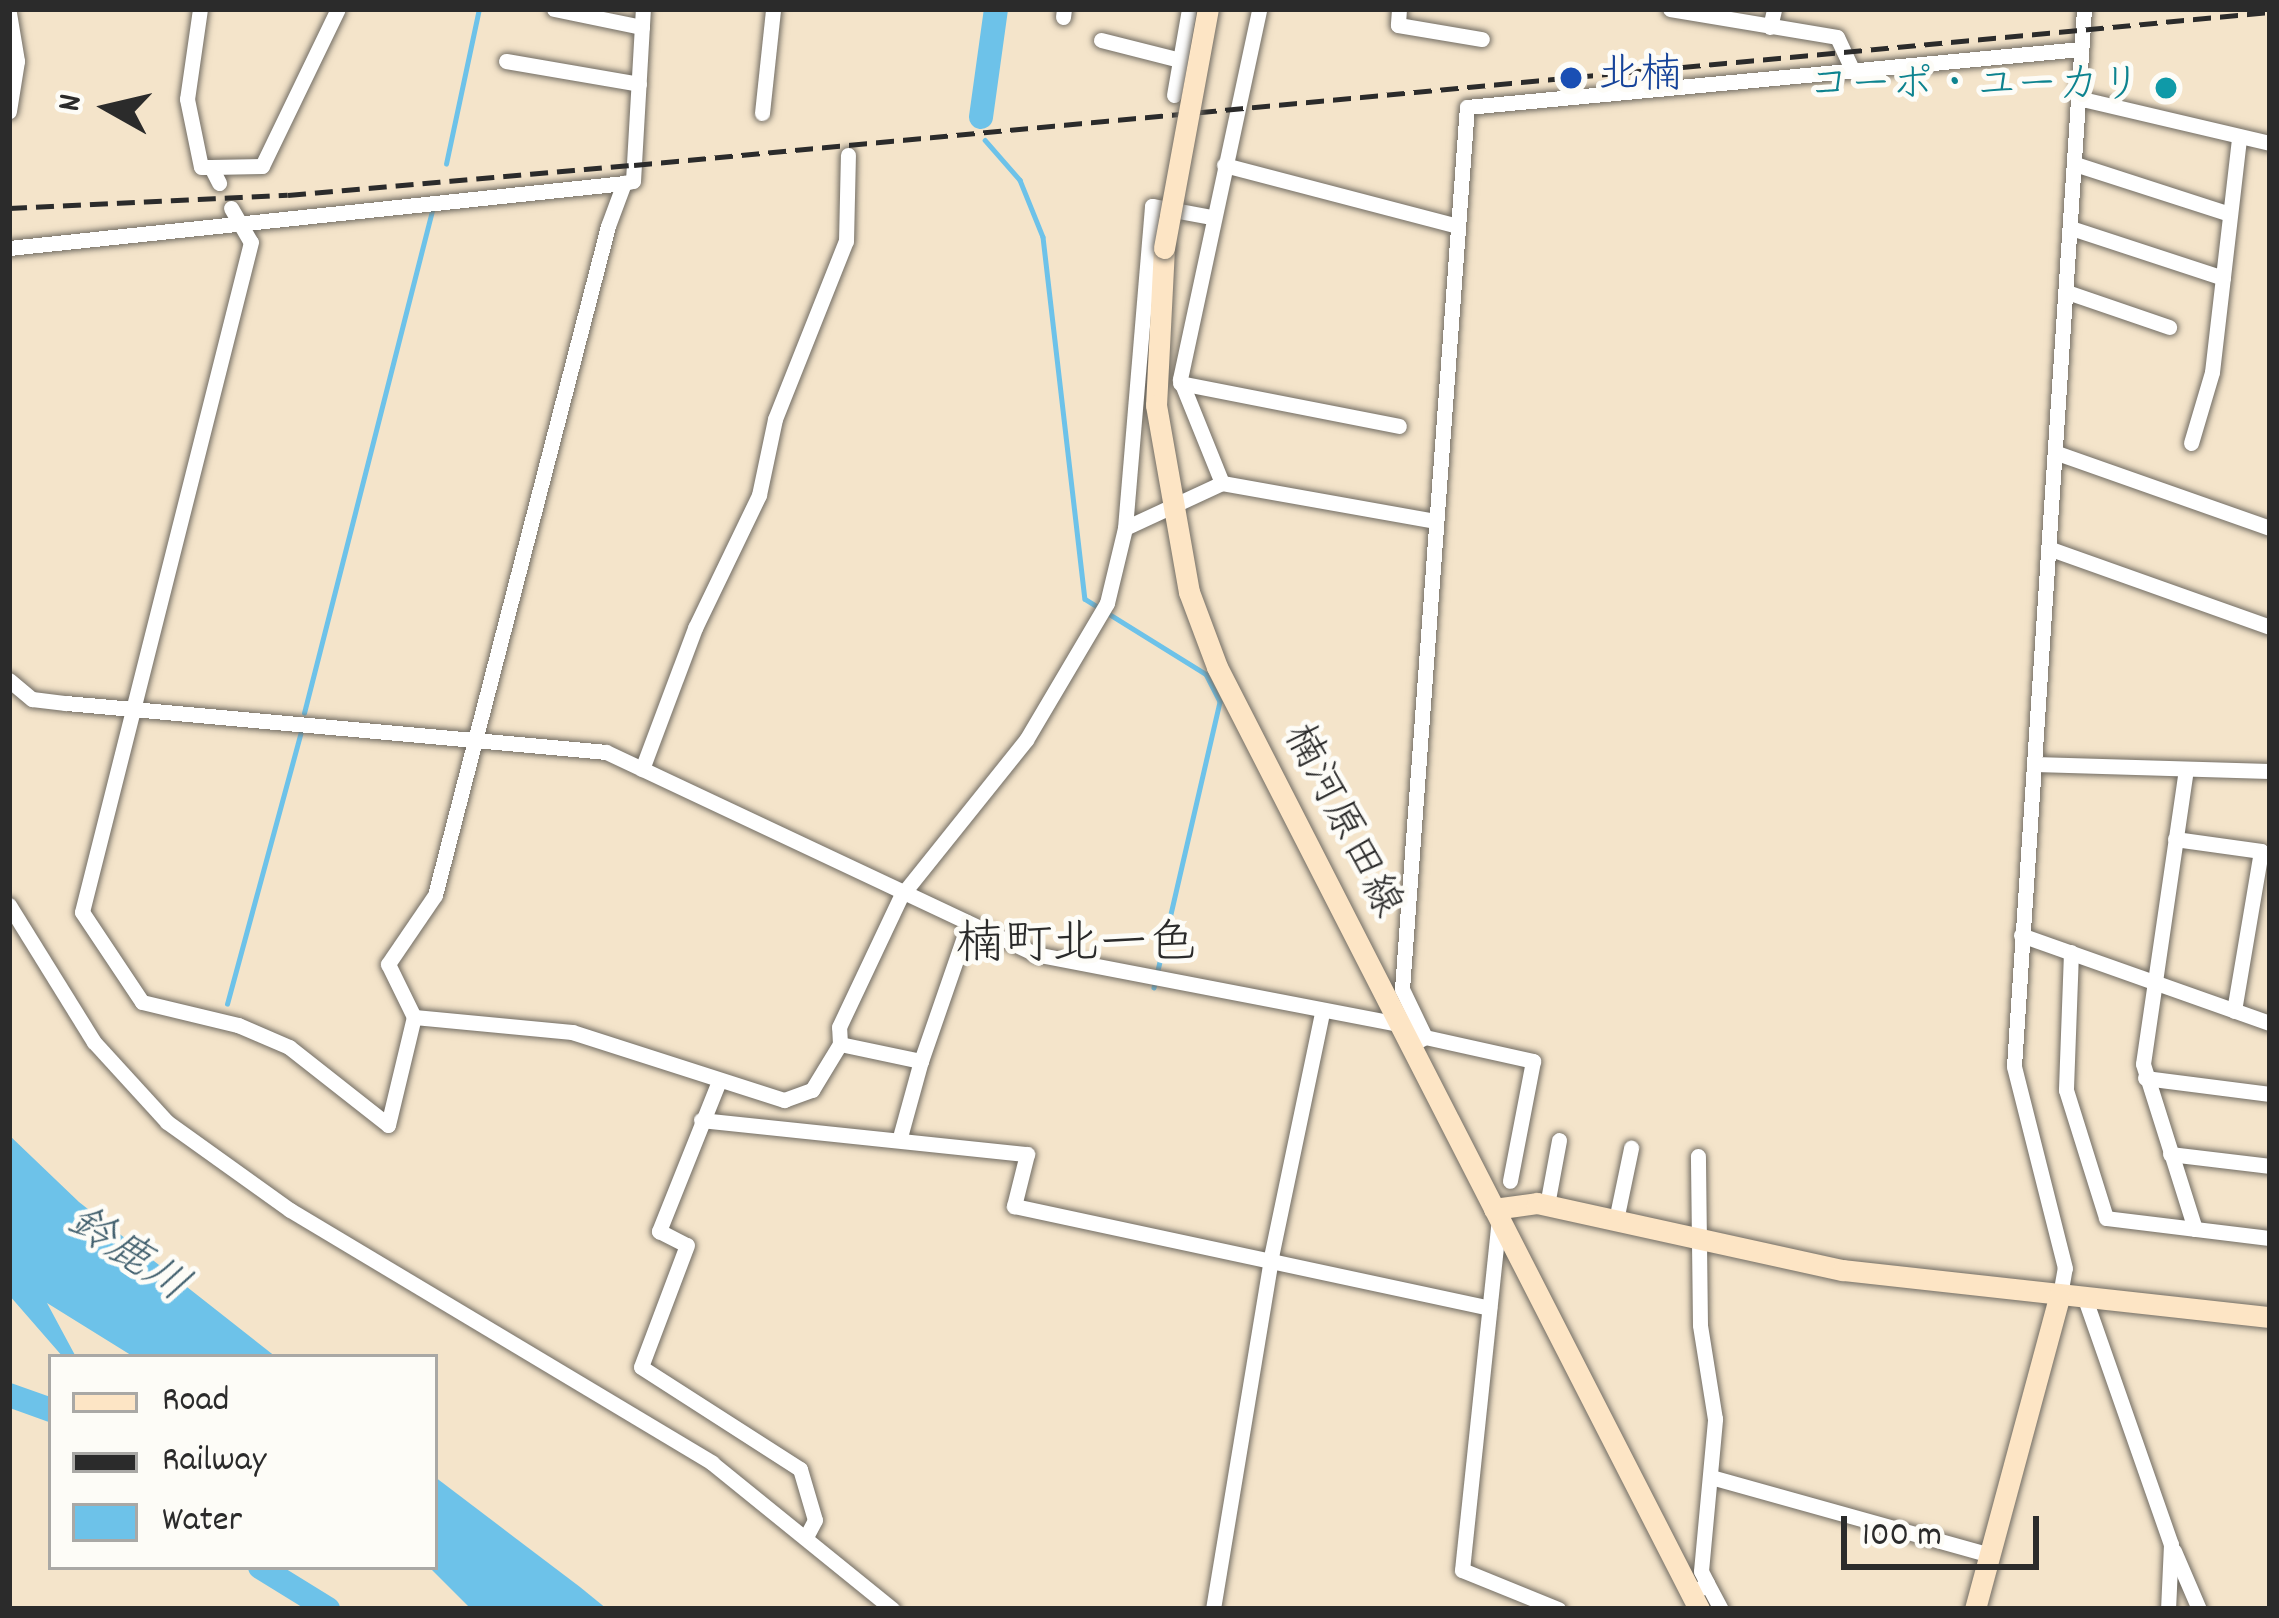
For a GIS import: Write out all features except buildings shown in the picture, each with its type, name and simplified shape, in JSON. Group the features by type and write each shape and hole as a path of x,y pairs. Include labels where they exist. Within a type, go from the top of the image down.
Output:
{"main road":[{"name":"楠河原田線","path":"1208,9 1164,248 1156,405 1189,592 1217,667 1398,1024 1417,1041 1496,1214 1700,1596"},
{"path":"1496,1214 1546,1205 1843,1270 2270,1317"},
{"path":"1975,1609 2060,1295"}],"street":[{"path":"200,9 186,90 201,166 215,175 262,166 338,9"},
{"path":"9,248 235,214 435,201 632,181 642,18 554,9"},
{"path":"763,113 771,9 785,9"},
{"path":"1174,95 1189,9"},
{"path":"1222,483 1180,383 1259,9"},
{"path":"1399,9 1398,25 1482,39"},
{"path":"1670,9 1838,38 1851,67"},
{"path":"1770,27 1774,9"},
{"path":"2060,1295 2065,1268 2014,1081 2084,9"},
{"path":"9,13 17,61 9,112"},
{"path":"1101,40 1180,60"},
{"path":"1510,1181 1533,1061 1417,1041 1402,989 1467,107 1851,67 2081,49"},
{"path":"506,62 639,84"},
{"path":"2078,98 2270,143"},
{"path":"2191,442 2212,372 2239,138"},
{"path":"642,769 660,710 759,495 782,400 846,241 848,155"},
{"path":"2074,164 2230,214"},
{"path":"1224,166 1455,225"},
{"path":"235,214 251,242 82,912 142,1002 238,1025 290,1047 388,1125 414,1017 388,964 435,895 623,183"},
{"path":"414,1017 572,1032 784,1100 812,1090 840,1044 839,1027 901,896 1026,740 1101,614 1126,528 1152,206 1212,217"},
{"path":"2071,228 2223,278"},
{"path":"2067,292 2169,327"},
{"path":"1180,383 1399,426"},
{"path":"2056,453 2270,528"},
{"path":"1126,528 1173,511 1222,483 1435,521"},
{"path":"2048,548 2270,627"},
{"path":"9,680 32,699 590,749 642,769 967,928 1035,954 1398,1024"},
{"path":"2034,764 2270,771"},
{"path":"2186,769 2145,1078 2195,1228"},
{"path":"2175,839 2261,851 2234,1011"},
{"path":"9,905 94,1042 204,1152 712,1463 807,1535 892,1609"},
{"path":"899,1137 967,928"},
{"path":"2021,935 2270,1023"},
{"path":"2071,952 2066,1090 2106,1218 2270,1238"},
{"path":"1214,1609 1271,1257 1322,1012"},
{"path":"840,1044 921,1061"},
{"path":"2145,1078 2270,1094"},
{"path":"719,1081 659,1231 687,1245 641,1367 800,1469 815,1520 807,1535"},
{"path":"781,1127 784,1100"},
{"path":"701,1120 899,1137 1027,1154 1015,1206 1271,1257 1489,1308"},
{"path":"1546,1205 1559,1140"},
{"path":"1616,1220 1631,1148"},
{"path":"2170,1154 2270,1166"},
{"path":"1698,1156 1700,1325 1715,1419 1700,1596 1720,1609"},
{"path":"1496,1214 1479,1469 1462,1570 1558,1609"},
{"path":"2084,1296 2171,1544 2199,1609"},
{"path":"1711,1477 1990,1555"},
{"path":"2168,1609 2171,1544"}],"water":[{"name":"鈴鹿川","path":"9,1135 79,1202 272,1354 129,1354 47,1303 74,1354 60,1354 9,1295"},
{"path":"438,1479 607,1609 471,1609 432,1570 438,1570"}],"waterway":[{"path":"446,164 479,9"},
{"path":"981,117 996,9"},
{"path":"985,140 1020,180 1043,237 1085,599 1206,674 1220,702 1154,987"},
{"path":"304,713 433,207"},
{"path":"227,1004 301,732"},
{"path":"9,1395 48,1409"},
{"path":"265,1570 328,1609"}],"railway":[{"path":"9,208 288,195 2270,12"}],"place":[{"name":"北楠","path":"1571,78"},
{"name":"コーポ・ユーカリ","path":"2166,88"}],"district":[{"name":"楠町北一色","path":"1076,948"}]}
